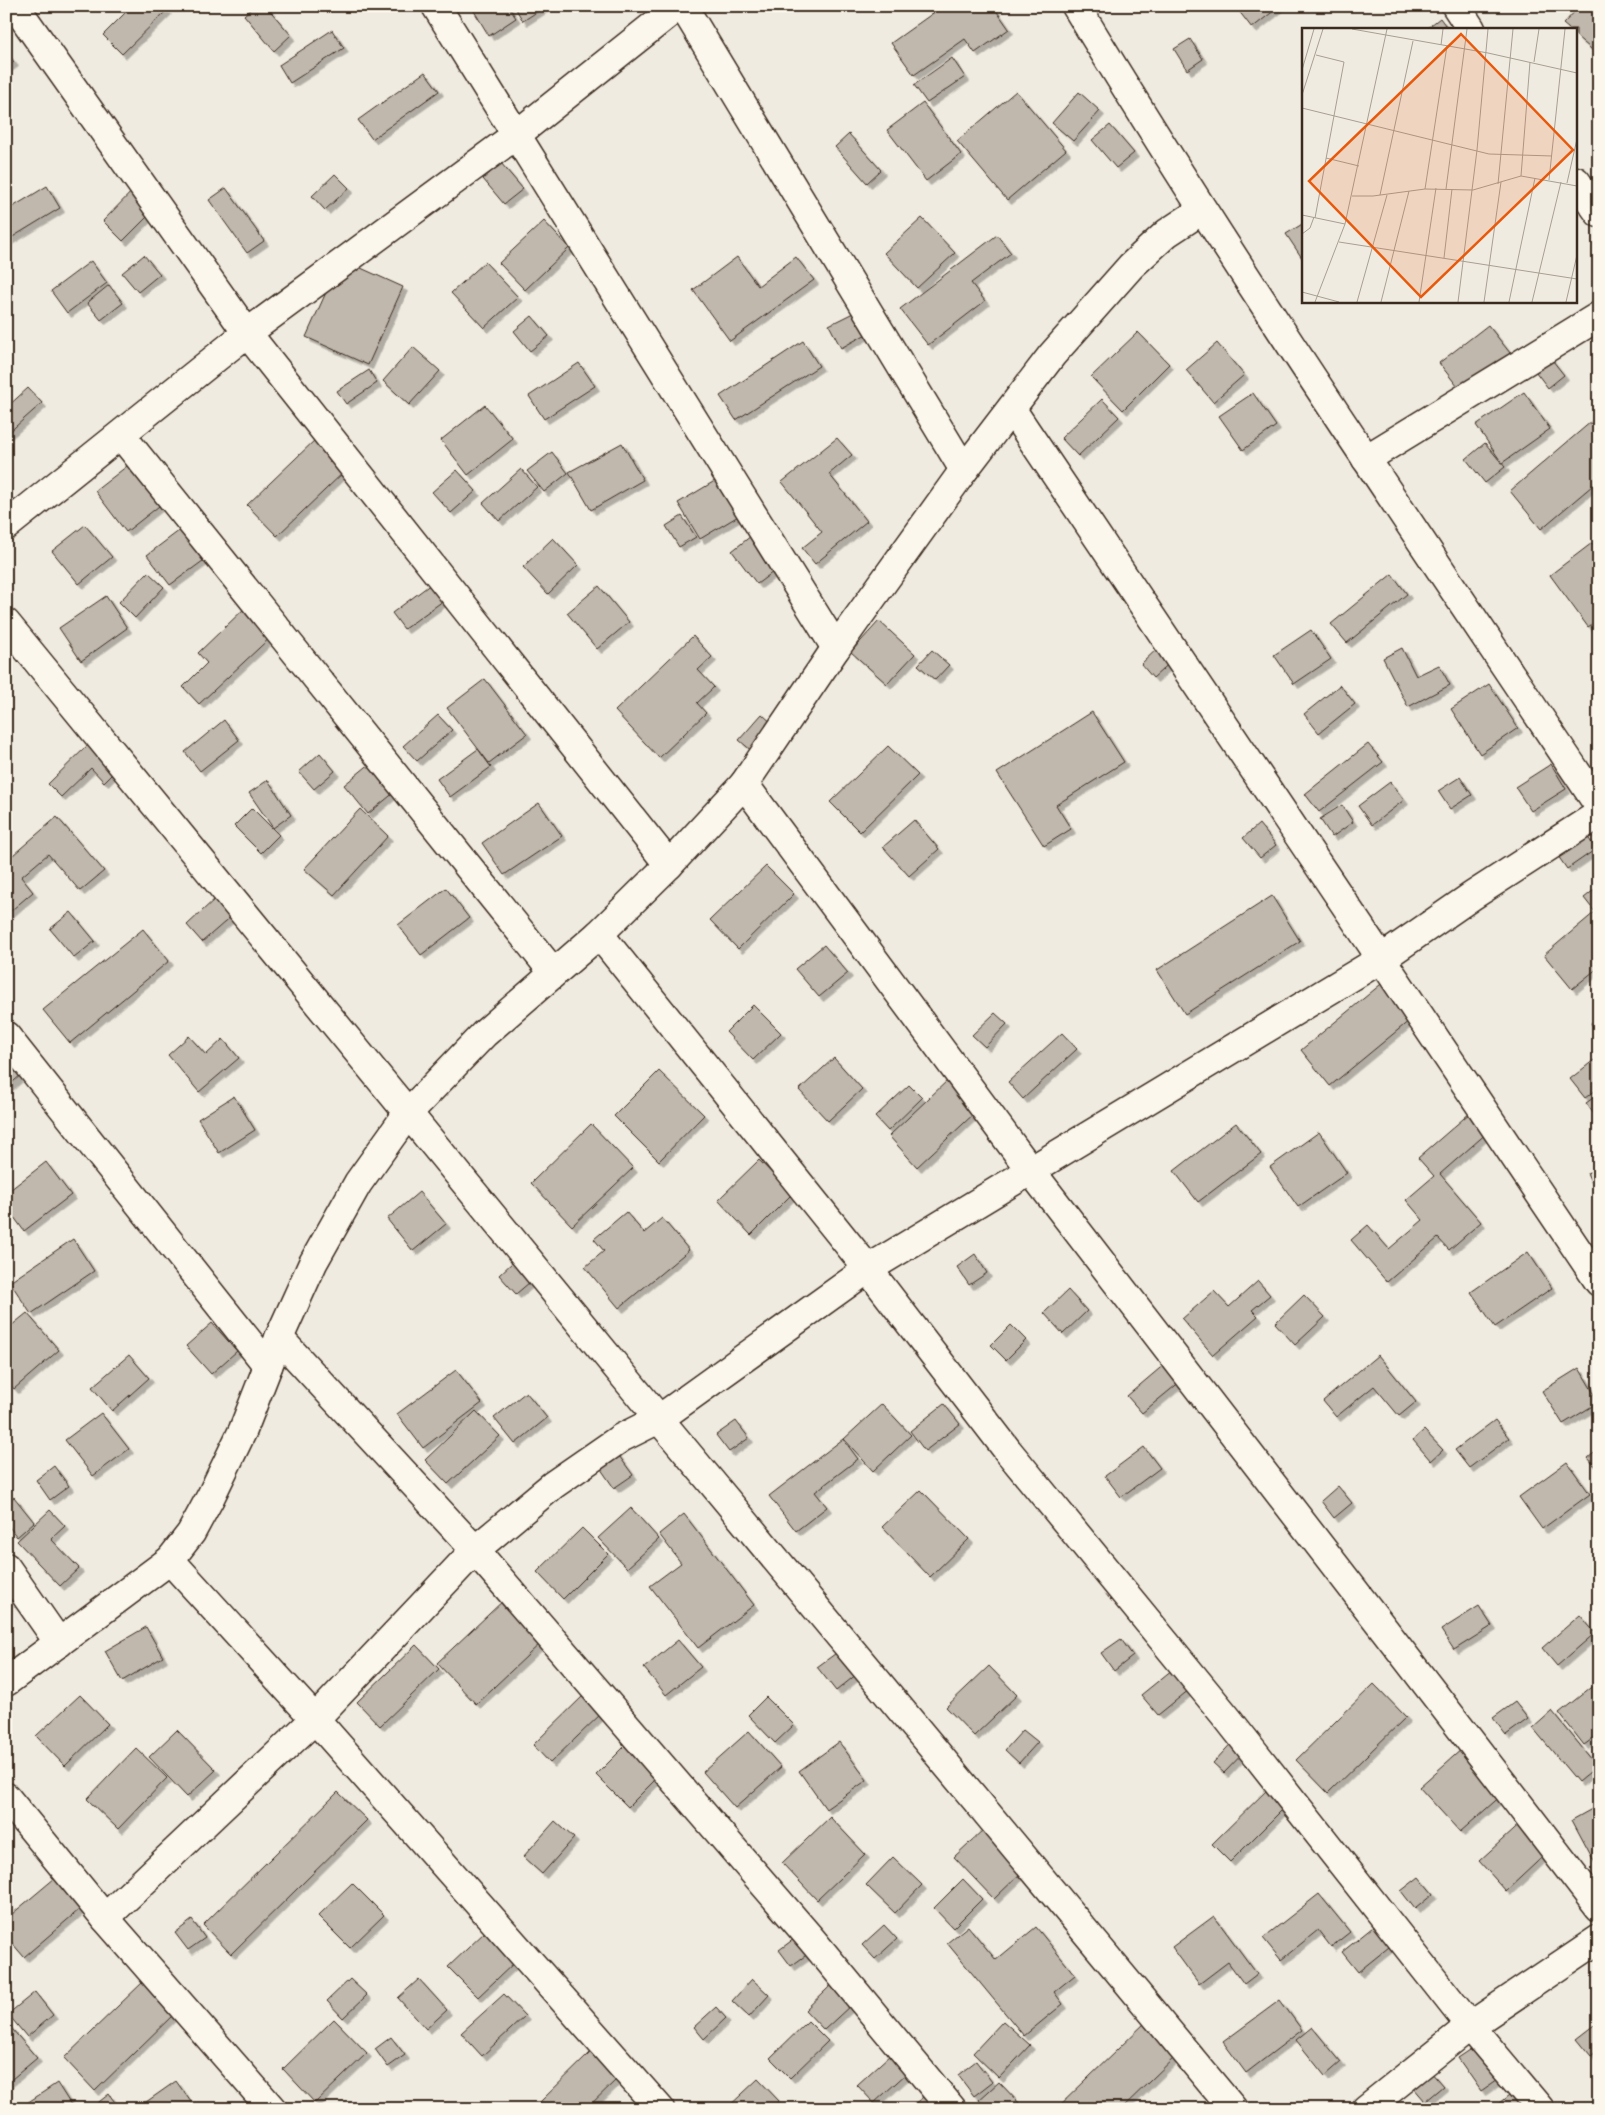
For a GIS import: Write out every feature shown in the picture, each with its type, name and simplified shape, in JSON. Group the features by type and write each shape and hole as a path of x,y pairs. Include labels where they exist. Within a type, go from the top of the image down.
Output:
{"street":[{"path":"15,6 247,333 669,865"},
{"path":"436,6 836,648"},
{"path":"6,526 247,333 516,135 678,6"},
{"path":"683,6 964,470"},
{"path":"1076,6 1202,210 1366,459 1599,806"},
{"path":"1456,6 1470,28"},
{"path":"1578,184 1599,213"},
{"path":"6,1682 170,1560 191,1533 243,1430 279,1338 313,1263 358,1183 408,1113 484,1034 553,972 599,934 669,865 744,784 836,648 964,470 1012,410 1052,355 1125,273 1167,233 1202,210"},
{"path":"1366,459 1599,316"},
{"path":"1012,410 1599,1282"},
{"path":"121,435 553,972"},
{"path":"6,623 659,1420 1233,2109"},
{"path":"744,784 1031,1172 1599,1908"},
{"path":"105,1918 315,1719 475,1550 553,1485 621,1438 659,1420 868,1269 1381,959 1472,896 1599,814"},
{"path":"599,934 868,1269 1008,1451 1228,1719 1470,2026 1540,2109"},
{"path":"6,1036 268,1366"},
{"path":"279,1338 475,1550 812,1940 952,2109"},
{"path":"170,1560 315,1719 660,2109"},
{"path":"6,1567 59,1643"},
{"path":"6,1797 105,1918 272,2109"},
{"path":"1366,2109 1470,2026 1599,1939"}],"building":[{"path":"132,6 162,6 167,10 122,54 103,35"},
{"path":"254,6 266,6 291,35 274,51 244,15"},
{"path":"471,6 508,6 516,18 489,36"},
{"path":"514,6 546,6 523,21"},
{"path":"943,6 993,6 1009,29 975,53 965,39 914,75 891,43"},
{"path":"1235,6 1280,6 1252,28"},
{"path":"1580,6 1599,6 1599,52 1597,54 1578,38 1578,28 1568,28 1563,24"},
{"path":"1440,18 1447,28 1427,28"},
{"path":"332,30 344,48 290,83 279,65"},
{"path":"1190,39 1203,59 1187,70 1174,49"},
{"path":"6,52 14,62 6,68"},
{"path":"952,58 965,77 927,103 914,85"},
{"path":"425,72 439,91 372,139 358,120"},
{"path":"1016,91 1066,150 1007,200 957,141"},
{"path":"1079,92 1100,111 1073,141 1052,123"},
{"path":"923,103 961,154 926,181 887,130"},
{"path":"1110,125 1134,153 1116,168 1092,140"},
{"path":"849,134 881,170 867,183 835,147"},
{"path":"501,163 523,189 504,204 483,179"},
{"path":"335,174 349,188 325,210 312,196"},
{"path":"138,185 158,206 123,241 103,221"},
{"path":"47,186 60,208 6,241 6,211"},
{"path":"226,188 264,241 247,253 209,200"},
{"path":"922,218 955,253 917,288 884,253"},
{"path":"544,221 569,248 525,290 499,263"},
{"path":"1302,224 1302,258 1286,234"},
{"path":"997,235 1011,253 971,283 985,301 928,345 900,309"},
{"path":"144,255 160,274 138,292 122,273"},
{"path":"737,257 758,286 796,257 814,280 730,341 693,290"},
{"path":"341,259 403,287 368,365 306,337"},
{"path":"91,261 107,283 67,313 51,291"},
{"path":"485,262 518,297 484,328 451,293"},
{"path":"109,285 123,303 101,320 87,303"},
{"path":"861,309 872,331 841,348 829,325"},
{"path":"532,316 549,336 530,351 514,331"},
{"path":"1488,325 1514,358 1465,396 1439,363"},
{"path":"1138,332 1169,364 1123,410 1091,377"},
{"path":"803,341 819,366 736,420 720,396"},
{"path":"1538,342 1564,375 1548,388 1523,355"},
{"path":"1217,343 1244,375 1213,402 1186,370"},
{"path":"413,347 440,371 409,405 383,381"},
{"path":"579,363 595,386 544,419 529,396"},
{"path":"369,370 377,383 346,404 337,391"},
{"path":"28,388 42,403 6,435 6,408"},
{"path":"1524,392 1550,429 1502,463 1476,425"},
{"path":"1253,393 1276,426 1243,450 1219,416"},
{"path":"1102,399 1119,417 1078,456 1061,438"},
{"path":"485,405 513,439 468,475 441,440"},
{"path":"1599,415 1599,480 1541,529 1510,491"},
{"path":"318,437 348,468 277,536 247,505"},
{"path":"837,438 852,455 829,474 867,521 815,564 802,548 822,532 782,482"},
{"path":"622,443 643,480 591,510 569,472"},
{"path":"1485,443 1505,467 1485,483 1466,459"},
{"path":"552,452 568,473 544,492 527,471"},
{"path":"136,459 168,499 126,532 95,491"},
{"path":"521,469 537,487 499,521 483,503"},
{"path":"457,470 476,491 451,513 432,492"},
{"path":"723,476 745,512 700,539 678,503"},
{"path":"682,516 696,537 679,547 666,526"},
{"path":"188,524 211,555 170,585 147,555"},
{"path":"85,525 112,557 79,584 52,551"},
{"path":"756,532 781,566 757,584 732,551"},
{"path":"553,538 578,565 548,594 523,567"},
{"path":"1592,543 1599,552 1599,619 1588,627 1550,575"},
{"path":"148,572 164,587 135,618 119,602"},
{"path":"1392,574 1407,594 1347,643 1331,624"},
{"path":"431,584 443,601 404,629 392,613"},
{"path":"599,586 629,622 597,649 567,613"},
{"path":"106,596 127,628 81,661 59,628"},
{"path":"248,605 274,634 199,704 183,687 207,663 198,653"},
{"path":"879,621 915,654 887,684 851,652"},
{"path":"1311,630 1331,659 1294,684 1274,655"},
{"path":"693,636 712,657 698,670 714,687 697,703 706,713 659,758 615,711"},
{"path":"1160,646 1173,660 1153,678 1141,664"},
{"path":"1402,648 1416,676 1439,665 1450,685 1408,707 1383,658"},
{"path":"932,650 949,665 935,680 918,665"},
{"path":"485,679 527,734 489,763 447,708"},
{"path":"1489,684 1518,728 1480,754 1451,709"},
{"path":"1340,685 1355,704 1319,733 1304,714"},
{"path":"1092,712 1124,762 1056,805 1071,829 1044,846 997,773"},
{"path":"762,714 776,727 753,752 739,740"},
{"path":"438,715 452,730 417,761 403,746"},
{"path":"224,720 239,740 200,771 185,752"},
{"path":"92,741 118,768 104,782 91,768 61,797 48,784"},
{"path":"1368,744 1383,762 1319,812 1305,794"},
{"path":"888,746 918,775 860,832 830,802"},
{"path":"478,749 491,767 450,797 437,779"},
{"path":"320,753 335,771 314,789 299,772"},
{"path":"377,758 401,787 368,814 344,785"},
{"path":"1551,764 1566,789 1531,811 1515,787"},
{"path":"1460,777 1472,795 1450,809 1438,791"},
{"path":"268,780 291,815 273,828 249,793"},
{"path":"1390,782 1404,800 1372,825 1358,806"},
{"path":"539,803 562,836 504,875 482,843"},
{"path":"1342,805 1353,822 1332,837 1320,819"},
{"path":"252,808 279,835 261,853 234,826"},
{"path":"360,809 388,836 334,895 304,869"},
{"path":"57,817 104,871 80,891 48,854 21,877 33,892 6,915 6,861"},
{"path":"914,820 939,849 909,876 883,847"},
{"path":"1259,824 1276,845 1260,858 1243,838"},
{"path":"1587,836 1596,849 1567,869 1558,856"},
{"path":"766,866 794,894 738,949 710,920"},
{"path":"1599,886 1599,967 1572,989 1544,955 1595,912 1584,898"},
{"path":"446,888 469,918 421,955 398,925"},
{"path":"1272,896 1300,941 1185,1014 1157,970"},
{"path":"216,898 233,915 202,942 187,925"},
{"path":"71,912 95,941 74,958 50,929"},
{"path":"143,929 169,961 70,1043 43,1010"},
{"path":"824,945 848,973 819,997 795,969"},
{"path":"1386,980 1415,1016 1330,1086 1301,1050"},
{"path":"753,1005 781,1033 753,1060 726,1032"},
{"path":"995,1013 1007,1024 985,1047 972,1035"},
{"path":"1599,1017 1599,1035 1591,1023"},
{"path":"1062,1033 1077,1049 1023,1099 1008,1082"},
{"path":"189,1036 206,1055 223,1039 239,1058 199,1092 168,1055"},
{"path":"1599,1056 1599,1088 1585,1098 1570,1079"},
{"path":"6,1058 22,1074 6,1088"},
{"path":"834,1058 862,1089 828,1121 799,1090"},
{"path":"659,1071 704,1115 659,1161 614,1116"},
{"path":"949,1079 978,1110 917,1167 889,1136"},
{"path":"909,1085 922,1098 888,1131 875,1117"},
{"path":"1599,1094 1599,1121 1586,1103"},
{"path":"234,1096 255,1130 219,1153 198,1119"},
{"path":"1471,1112 1488,1132 1440,1174 1481,1222 1449,1250 1438,1238 1387,1282 1351,1240 1368,1225 1389,1249 1423,1220 1406,1200 1434,1176 1418,1158"},
{"path":"1236,1123 1261,1154 1198,1202 1174,1171"},
{"path":"591,1124 633,1168 572,1226 531,1183"},
{"path":"1319,1132 1347,1173 1298,1207 1270,1167"},
{"path":"759,1160 792,1194 751,1235 718,1200"},
{"path":"46,1162 71,1195 24,1231 6,1206 6,1193"},
{"path":"1599,1168 1599,1199 1587,1173"},
{"path":"419,1192 446,1224 413,1251 387,1219"},
{"path":"626,1212 644,1233 662,1218 689,1250 619,1308 585,1267 604,1251 594,1239"},
{"path":"73,1239 94,1271 31,1314 10,1282"},
{"path":"1528,1252 1552,1288 1495,1327 1471,1292"},
{"path":"975,1254 987,1273 969,1285 957,1267"},
{"path":"513,1262 530,1282 516,1294 499,1275"},
{"path":"1258,1281 1270,1295 1252,1310 1258,1316 1213,1355 1182,1319 1214,1291 1229,1307"},
{"path":"1068,1290 1087,1311 1063,1334 1044,1313"},
{"path":"1304,1295 1325,1317 1295,1345 1275,1323"},
{"path":"27,1313 59,1350 14,1389 6,1380 6,1330"},
{"path":"212,1323 237,1351 211,1374 186,1346"},
{"path":"1011,1325 1026,1340 1006,1360 991,1345"},
{"path":"129,1355 149,1378 112,1411 92,1387"},
{"path":"1378,1355 1416,1402 1399,1416 1374,1386 1336,1417 1323,1401"},
{"path":"1166,1363 1181,1381 1142,1413 1127,1396"},
{"path":"1579,1368 1599,1402 1563,1424 1542,1391"},
{"path":"456,1370 482,1403 423,1448 397,1414"},
{"path":"526,1392 547,1418 515,1444 494,1418"},
{"path":"882,1404 911,1435 873,1471 844,1439"},
{"path":"944,1404 960,1424 925,1451 910,1431"},
{"path":"476,1411 500,1436 448,1484 425,1460"},
{"path":"101,1413 129,1449 93,1476 65,1440"},
{"path":"1495,1420 1509,1438 1469,1468 1455,1450"},
{"path":"736,1421 749,1438 729,1452 716,1435"},
{"path":"1424,1430 1443,1450 1431,1461 1413,1440"},
{"path":"843,1439 858,1459 815,1492 827,1507 796,1531 769,1496"},
{"path":"1144,1447 1160,1468 1121,1497 1105,1476"},
{"path":"614,1449 633,1475 614,1488 596,1462"},
{"path":"1599,1449 1599,1471 1588,1458"},
{"path":"1567,1462 1590,1494 1542,1529 1519,1497"},
{"path":"54,1466 69,1486 50,1500 36,1480"},
{"path":"1338,1486 1352,1503 1334,1518 1321,1501"},
{"path":"921,1490 969,1539 930,1577 882,1527"},
{"path":"14,1497 34,1522 17,1537 6,1523 6,1503"},
{"path":"631,1508 659,1539 627,1568 598,1538"},
{"path":"50,1510 65,1526 51,1539 79,1568 60,1586 17,1541"},
{"path":"684,1514 754,1605 698,1648 650,1586 681,1563 659,1534"},
{"path":"582,1528 608,1554 563,1599 537,1572"},
{"path":"506,1598 545,1639 476,1704 437,1663"},
{"path":"1479,1606 1492,1626 1454,1650 1441,1630"},
{"path":"1580,1615 1595,1633 1557,1666 1542,1648"},
{"path":"146,1627 163,1657 122,1681 105,1651"},
{"path":"1121,1639 1133,1656 1114,1671 1101,1653"},
{"path":"678,1640 701,1667 666,1695 644,1668"},
{"path":"416,1645 439,1669 380,1726 357,1702"},
{"path":"839,1651 857,1674 836,1691 817,1667"},
{"path":"1178,1665 1195,1685 1158,1715 1141,1695"},
{"path":"989,1666 1017,1695 974,1736 946,1707"},
{"path":"1596,1683 1599,1686 1599,1734 1584,1745 1559,1713"},
{"path":"1374,1684 1406,1717 1328,1793 1296,1760"},
{"path":"586,1693 604,1711 550,1763 533,1745"},
{"path":"80,1695 108,1724 65,1766 36,1736"},
{"path":"766,1697 794,1725 775,1743 748,1715"},
{"path":"1515,1702 1528,1719 1506,1735 1493,1718"},
{"path":"1552,1711 1597,1766 1578,1782 1533,1728"},
{"path":"177,1730 216,1770 187,1797 149,1757"},
{"path":"1023,1730 1038,1742 1019,1763 1005,1750"},
{"path":"749,1731 781,1767 735,1808 703,1772"},
{"path":"638,1733 670,1765 628,1807 596,1775"},
{"path":"1237,1737 1248,1748 1224,1773 1213,1763"},
{"path":"1471,1741 1511,1787 1460,1832 1419,1787"},
{"path":"839,1742 867,1780 826,1809 799,1771"},
{"path":"136,1748 167,1778 118,1829 87,1799"},
{"path":"1273,1784 1290,1802 1230,1862 1212,1844"},
{"path":"338,1792 367,1820 231,1954 203,1925"},
{"path":"1599,1805 1599,1861 1595,1863 1572,1820"},
{"path":"830,1817 865,1854 817,1900 782,1863"},
{"path":"1524,1820 1551,1849 1506,1891 1479,1861"},
{"path":"555,1821 574,1838 542,1874 523,1857"},
{"path":"985,1828 1024,1870 994,1899 954,1857"},
{"path":"893,1857 922,1885 895,1913 866,1885"},
{"path":"61,1873 87,1903 24,1957 6,1936 6,1919"},
{"path":"1419,1877 1433,1894 1415,1909 1401,1891"},
{"path":"963,1879 982,1899 953,1928 934,1908"},
{"path":"352,1883 384,1915 350,1948 318,1916"},
{"path":"1319,1894 1350,1932 1331,1947 1318,1930 1281,1960 1263,1938"},
{"path":"1214,1916 1257,1974 1244,1984 1228,1962 1199,1984 1172,1947"},
{"path":"1383,1919 1399,1939 1358,1972 1342,1952"},
{"path":"192,1920 205,1938 188,1950 175,1933"},
{"path":"884,1925 897,1939 875,1959 862,1945"},
{"path":"968,1926 996,1960 1036,1927 1075,1975 1054,1992 1063,2004 1024,2036 947,1943"},
{"path":"806,1930 819,1946 791,1966 779,1950"},
{"path":"486,1931 515,1962 478,1997 448,1967"},
{"path":"845,1972 864,1993 824,2030 805,2010"},
{"path":"350,1979 367,1995 343,2018 327,2001"},
{"path":"419,1979 447,2010 426,2029 398,1998"},
{"path":"752,1979 769,1995 749,2017 732,2001"},
{"path":"144,1981 175,2013 95,2091 64,2058"},
{"path":"35,1992 53,2015 27,2037 8,2014"},
{"path":"504,1994 525,2016 482,2056 461,2033"},
{"path":"1280,2000 1302,2030 1246,2073 1223,2042"},
{"path":"716,2007 726,2018 704,2039 694,2027"},
{"path":"334,2019 367,2053 315,2103 283,2069"},
{"path":"1148,2020 1179,2053 1121,2109 1056,2109"},
{"path":"808,2021 828,2041 790,2078 770,2058"},
{"path":"1003,2021 1030,2045 999,2078 973,2053"},
{"path":"6,2022 37,2058 6,2084"},
{"path":"1599,2022 1599,2049 1591,2056 1577,2039"},
{"path":"1312,2027 1341,2062 1325,2076 1296,2040"},
{"path":"391,2037 405,2055 388,2067 375,2049"},
{"path":"902,2044 919,2062 874,2103 857,2085"},
{"path":"1479,2044 1501,2077 1481,2091 1458,2058"},
{"path":"591,2052 617,2079 586,2109 546,2109 540,2102"},
{"path":"976,2061 992,2082 974,2096 958,2075"},
{"path":"1431,2072 1443,2086 1425,2101 1413,2087"},
{"path":"758,2079 779,2101 771,2109 726,2109"},
{"path":"176,2081 196,2109 140,2109 139,2107"},
{"path":"999,2082 1019,2103 1014,2109 988,2109 979,2100"},
{"path":"57,2083 73,2108 18,2109"},
{"path":"938,2085 956,2109 908,2109"},
{"path":"1515,2090 1532,2109 1502,2109 1498,2104"},
{"path":"109,2094 119,2108 90,2109"}]}
